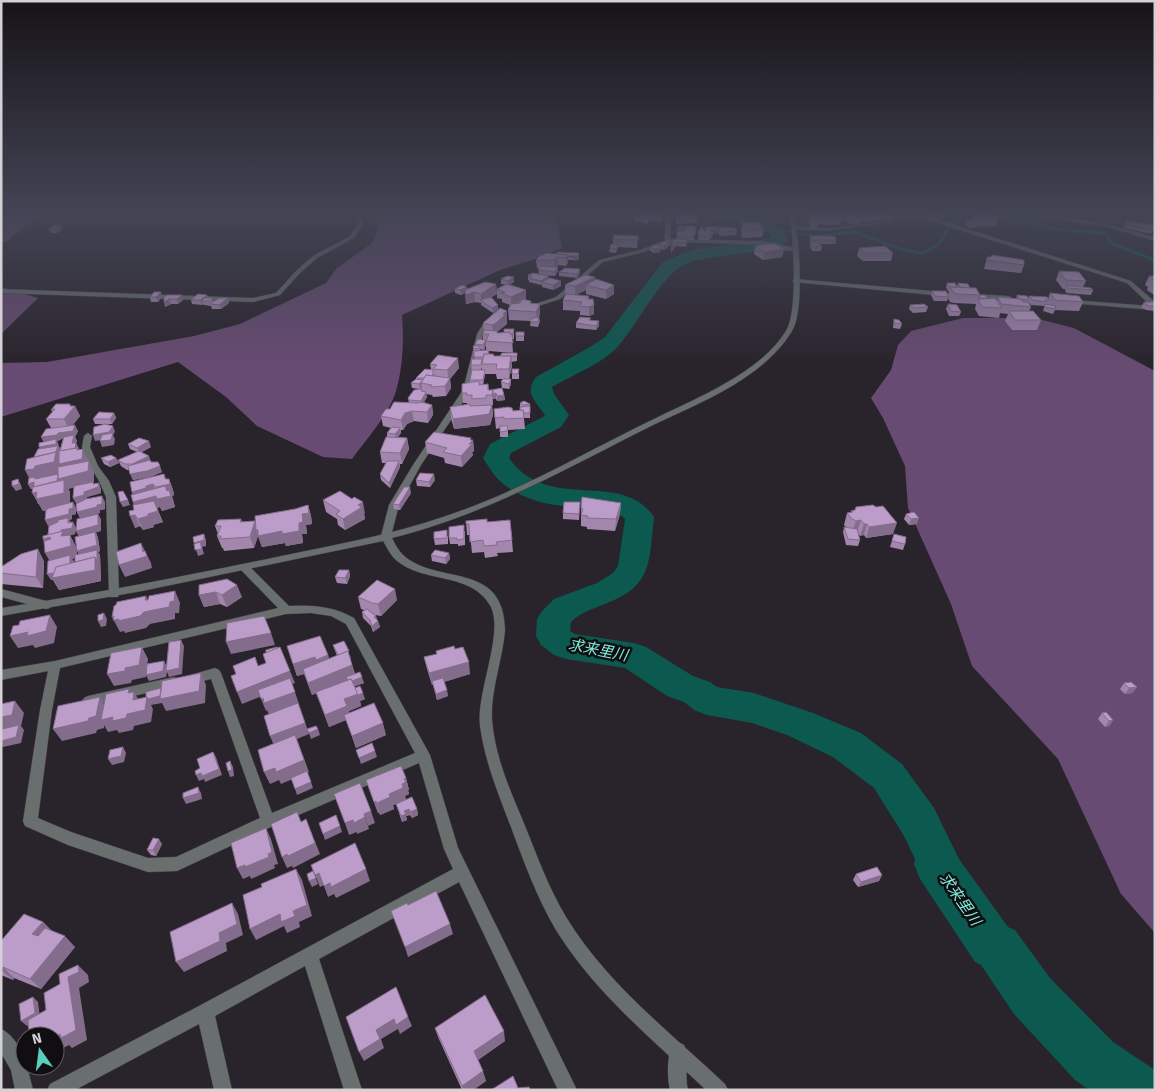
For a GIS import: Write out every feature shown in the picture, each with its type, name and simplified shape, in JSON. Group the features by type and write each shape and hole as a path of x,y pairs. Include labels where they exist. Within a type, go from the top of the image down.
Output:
{"street":[{"path":"1,291 266,299 278,294 306,265"},
{"path":"515,312 558,298 596,265"},
{"path":"1,612 114,594 244,567 386,536 470,511 538,480 732,382 772,353 792,326 797,299 796,265"},
{"path":"1076,265 1129,282 1155,307"},
{"path":"795,281 949,295"},
{"path":"965,296 1013,299"},
{"path":"1068,302 1155,307"},
{"path":"500,318 486,325 480,334 467,390 417,465 394,505 386,536 398,557 415,568 446,574 473,583 491,596 498,610 499,630 486,712 489,745 540,882 569,936 604,980 719,1090"},
{"path":"88,436 86,447 111,497 114,594"},
{"path":"244,567 286,610"},
{"path":"1,593 46,605"},
{"path":"1,675 286,610 315,608 339,614 350,621 424,755 451,849 568,1090"},
{"path":"55,664 50,709 30,821 68,838 148,865 177,864 268,821 424,755"},
{"path":"74,704 215,674 268,821"},
{"path":"56,1090 310,956 462,872"},
{"path":"310,956 353,1090"},
{"path":"205,1012 223,1090"},
{"path":"1,1038 12,1051 24,1083 24,1090"},
{"path":"678,1050 677,1082 679,1090"}],"shaded area":[{"path":"342,265 516,265 500,270 402,315 403,334 400,372 393,400 352,459 323,457 257,426 226,397 178,362 1,417 1,363 47,362 194,336 240,324 326,283 336,269"},
{"path":"1,287 38,298 1,334"},
{"path":"963,318 1034,318 1074,328 1155,371 1155,933 1121,894 1058,759 972,666 951,604 908,508 905,466 883,418 871,398 891,370 898,345 911,331"}],"building":[{"path":"538,267 558,267 555,272 539,270"},
{"path":"565,268 580,269 577,274 559,272"},
{"path":"1059,271 1079,272 1086,281 1066,280"},
{"path":"533,273 549,276 541,281 529,278 532,276 528,275"},
{"path":"585,275 595,277 575,286 565,285"},
{"path":"507,276 514,277 508,281 501,279"},
{"path":"550,278 561,281 553,285 542,282"},
{"path":"596,279 614,285 606,290 586,285"},
{"path":"485,282 496,284 481,294 474,292 466,295 465,290"},
{"path":"947,283 955,283 957,287 949,287"},
{"path":"958,283 968,284 970,288 960,287"},
{"path":"507,284 526,290 511,297 497,289"},
{"path":"462,285 467,287 460,290 455,289"},
{"path":"1066,285 1091,288 1093,290 1068,288"},
{"path":"950,287 976,288 980,295 957,294"},
{"path":"932,291 946,291 949,297 935,296"},
{"path":"154,292 161,292 156,297 150,297"},
{"path":"1050,293 1079,296 1083,302 1055,300"},
{"path":"198,294 207,295 200,300 191,300"},
{"path":"566,294 589,296 588,299 593,299 594,305 589,307 580,306 582,302 563,300"},
{"path":"167,295 182,295 177,299 169,299 164,302 164,297"},
{"path":"980,295 985,295 988,299 979,298"},
{"path":"1017,295 1027,296 1029,300 1020,299"},
{"path":"1029,296 1047,297 1049,300 1045,300 1046,302 1033,300"},
{"path":"491,297 498,305 492,308 480,300"},
{"path":"998,297 1021,299 1023,302 1028,302 1031,307 1001,304"},
{"path":"204,298 213,298 210,301 202,301"},
{"path":"219,298 228,298 219,305 210,304"},
{"path":"995,298 1002,308 982,307 978,299"},
{"path":"522,299 531,301 530,303 540,304 536,312 508,310 511,304 520,303"},
{"path":"1144,302 1155,302 1155,306 1148,306"},
{"path":"924,304 928,307 914,308 910,305"},
{"path":"948,304 957,305 961,312 951,311"},
{"path":"1046,304 1056,306 1055,309 1044,307"},
{"path":"500,308 507,311 496,323 492,325 483,323"},
{"path":"1009,311 1033,311 1041,320 1015,320"},
{"path":"539,317 538,322 530,322 532,318"},
{"path":"580,317 599,321 596,326 576,323"},
{"path":"894,319 899,320 902,324 894,323"},
{"path":"504,329 514,329 513,334 510,334 510,332 504,333"},
{"path":"484,330 497,331 497,333 510,332 513,343 486,341 489,334 483,334"},
{"path":"516,332 524,332 524,336 516,336"},
{"path":"478,339 486,340 483,345 475,344"},
{"path":"473,346 480,346 480,348 474,349"},
{"path":"488,350 489,354 484,354 483,357 474,357 474,351"},
{"path":"502,353 517,353 517,356 500,356"},
{"path":"484,354 511,356 509,369 496,369 497,364 482,364"},
{"path":"438,355 458,358 447,370 433,369 437,365 430,364"},
{"path":"472,359 482,359 481,365 471,365"},
{"path":"425,369 433,370 432,375 436,375 416,378"},
{"path":"512,369 519,369 518,374 512,374"},
{"path":"472,370 485,370 483,380 470,380"},
{"path":"426,375 450,378 445,386 431,387 432,385 421,383"},
{"path":"416,379 423,380 419,384 411,383"},
{"path":"503,379 511,379 509,384 501,382"},
{"path":"479,381 479,385 488,384 488,390 493,390 492,395 486,395 486,398 472,399 472,395 462,393 462,384"},
{"path":"502,388 504,395 497,396 491,390"},
{"path":"422,389 421,391 426,392 421,401 409,400 408,398 414,390"},
{"path":"524,401 530,404 524,405 520,403"},
{"path":"394,402 421,402 432,405 427,412 412,411 405,413 401,420 381,416 386,409 390,409"},
{"path":"56,404 75,406 64,419 46,419 55,409 51,410"},
{"path":"470,404 470,406 492,405 489,414 453,419 450,407"},
{"path":"530,406 530,413 524,413 523,410 520,410 520,407"},
{"path":"512,408 513,411 523,410 524,418 495,418 494,409"},
{"path":"99,412 114,413 110,419 93,419"},
{"path":"105,424 113,426 109,432 93,435 94,427"},
{"path":"75,425 73,431 41,437 46,429"},
{"path":"500,426 508,426 507,431 500,432"},
{"path":"392,427 400,428 395,434 387,433"},
{"path":"434,432 471,438 470,440 473,440 469,444 472,444 461,456 443,452 447,448 425,442"},
{"path":"113,433 111,440 100,441 102,435"},
{"path":"74,435 72,443 76,443 75,448 78,447 78,449 60,451 64,437"},
{"path":"386,437 407,438 400,453 380,452"},
{"path":"139,438 149,441 137,448 128,444"},
{"path":"56,439 56,444 39,447 39,443"},
{"path":"58,446 56,452 34,457 38,449"},
{"path":"77,448 77,450 83,449 82,459 59,464 59,451"},
{"path":"139,451 149,456 132,464 125,464 118,460"},
{"path":"56,452 54,462 25,470 27,459"},
{"path":"111,455 116,458 108,462 101,458"},
{"path":"150,460 151,462 158,462 160,466 130,474 128,466"},
{"path":"89,461 88,471 58,479 58,467"},
{"path":"387,461 399,461 389,483 380,474"},
{"path":"420,473 434,474 429,482 416,480"},
{"path":"58,474 57,481 34,487 34,482 28,484 29,478 35,477 35,479"},
{"path":"164,474 165,479 169,479 170,484 156,487 153,484 132,492 130,482"},
{"path":"18,479 19,484 12,486 12,481"},
{"path":"64,480 64,493 36,499 37,492 32,493 33,487"},
{"path":"93,482 93,484 99,483 98,487 84,492 84,495 73,498 74,486"},
{"path":"165,486 171,496 157,499 156,496 133,502 131,495"},
{"path":"404,487 410,487 399,505 393,504"},
{"path":"123,491 128,500 120,502 118,492"},
{"path":"340,491 352,499 354,497 363,502 358,505 362,507 343,519 336,514 340,511 323,500"},
{"path":"102,496 102,504 77,512 76,504 86,499"},
{"path":"582,497 621,503 616,519 587,518 588,516 581,515 583,509 581,508"},
{"path":"154,501 158,511 138,519 135,515 130,516 129,511 134,510 133,505"},
{"path":"73,502 73,508 69,509 69,514 45,520 46,510 49,508"},
{"path":"564,502 580,502 579,514 563,513"},
{"path":"308,505 309,513 302,514 303,522 299,523 299,531 282,534 282,531 258,536 255,516"},
{"path":"873,505 876,507 883,506 897,523 869,527 861,520 856,521 852,519 847,513 853,512 851,511 855,510 856,507"},
{"path":"914,512 919,518 911,519 906,514"},
{"path":"98,514 98,525 76,531 77,519"},
{"path":"68,518 68,523 73,522 72,528 48,535 49,526 58,522 58,520"},
{"path":"241,519 240,522 255,521 250,537 220,539 221,536 217,536 221,526 215,526 218,520"},
{"path":"487,519 487,522 510,520 512,540 496,542 497,545 484,546 483,540 470,542 469,524 466,524 466,521"},
{"path":"464,525 464,539 449,538 449,527"},
{"path":"844,527 857,529 860,540 848,539"},
{"path":"447,530 447,538 434,539 434,532"},
{"path":"63,531 61,536 70,535 71,546 45,553 44,541 51,539 50,537 43,539 43,536"},
{"path":"95,532 97,545 77,551 75,537"},
{"path":"204,534 204,540 194,543 193,537"},
{"path":"894,534 906,537 905,544 892,541"},
{"path":"200,542 202,549 195,550 194,544"},
{"path":"141,543 143,552 145,551 147,556 119,565 116,552"},
{"path":"38,549 36,577 1,573 1,567 21,554"},
{"path":"97,550 97,561 95,557 75,562 75,555"},
{"path":"435,550 449,553 445,558 431,555"},
{"path":"70,555 70,564 56,567 54,573 47,574 48,561"},
{"path":"95,557 95,570 52,578 56,567"},
{"path":"339,570 349,570 345,578 335,577"},
{"path":"227,579 237,585 222,595 216,592 199,595 199,585"},
{"path":"377,580 395,589 378,604 358,597"},
{"path":"175,591 174,601 170,602 169,607 144,612 140,616 118,621 119,619 113,620 114,606 117,602 146,596 145,600 148,600 149,596"},
{"path":"367,609 376,616 374,617 378,621 372,626 370,620 362,612"},
{"path":"104,613 103,620 98,621 98,615"},
{"path":"50,615 46,631 27,636 28,632 10,636 13,626 19,625 20,621"},
{"path":"264,616 271,633 226,642 227,623"},
{"path":"320,636 328,655 316,660 315,657 293,664 287,646"},
{"path":"181,640 179,668 166,671 169,642"},
{"path":"344,641 349,651 338,655 333,645"},
{"path":"454,646 455,649 463,647 469,662 429,673 424,657 437,654 436,651"},
{"path":"142,647 139,665 125,668 125,671 107,674 111,653"},
{"path":"280,647 290,671 237,692 231,676 236,674 233,666 255,657 258,666 266,663 263,654"},
{"path":"278,648 266,653 266,650"},
{"path":"348,651 352,665 308,683 303,669"},
{"path":"164,661 163,671 146,675 147,664"},
{"path":"360,672 362,677 352,681 346,677"},
{"path":"201,673 199,691 160,699 162,681"},
{"path":"290,678 295,692 264,703 258,690"},
{"path":"443,678 447,690 436,694 432,681"},
{"path":"351,679 358,694 344,699 347,706 325,715 316,692"},
{"path":"1131,682 1137,687 1129,688 1124,683"},
{"path":"360,686 363,693 358,695 355,688"},
{"path":"161,688 160,696 148,699 146,697 146,692"},
{"path":"129,689 128,693 134,692 133,700 147,697 145,710 127,714 126,718 112,721 113,717 101,720 106,694"},
{"path":"100,697 96,716 89,718 88,721 53,729 58,706"},
{"path":"15,701 12,715 1,717 1,704"},
{"path":"298,703 305,723 270,736 264,716"},
{"path":"374,703 383,723 352,736 344,715"},
{"path":"1106,712 1113,720 1109,721 1102,713"},
{"path":"19,725 16,737 1,741 2,729"},
{"path":"316,726 318,729 309,733 307,729"},
{"path":"295,735 304,760 276,772 275,768 264,772 258,750"},
{"path":"372,743 375,751 359,758 356,750"},
{"path":"123,747 121,756 108,759 110,750"},
{"path":"213,752 219,769 202,776 201,773 196,775 195,771 200,768 197,759"},
{"path":"230,761 232,770 228,771 226,763"},
{"path":"401,766 406,778 404,779 406,782 402,784 403,788 389,794 390,797 377,803 376,801 374,802 366,780"},
{"path":"307,771 311,782 295,789 291,778"},
{"path":"360,783 371,811 364,814 365,817 354,823 353,820 345,823 334,794"},
{"path":"198,787 199,793 183,798 183,793"},
{"path":"412,797 417,809 410,812 409,809 404,811 406,814 401,816 396,804"},
{"path":"297,812 301,822 306,819 315,843 282,857 271,824"},
{"path":"336,815 340,826 323,834 319,823"},
{"path":"266,828 272,852 268,854 269,857 245,867 245,865 237,868 231,843"},
{"path":"153,838 159,839 153,850 147,850"},
{"path":"355,843 366,869 331,887 330,883 324,886 319,873 315,875 311,865"},
{"path":"877,867 882,875 861,882 856,874"},
{"path":"296,869 307,905 293,911 295,916 281,922 280,914 250,929 243,895 262,887 261,884"},
{"path":"313,871 316,878 309,881 307,874"},
{"path":"436,891 450,924 405,947 391,911"},
{"path":"232,903 237,924 219,933 220,941 176,962 170,932"},
{"path":"24,914 43,922 32,934 38,936 45,928 65,936 30,979 3,967 1,969 1,941"},
{"path":"78,965 79,972 68,977 76,1030 65,1036 65,1026 28,1026 28,1020 46,1010 44,993 60,984 59,974"},
{"path":"396,987 408,1017 396,1025 394,1019 376,1030 380,1039 359,1052 346,1017"},
{"path":"485,995 504,1031 474,1051 483,1071 462,1086 435,1028"},
{"path":"33,997 35,1013 21,1021 19,1004"},
{"path":"513,1076 518,1088 529,1087 530,1090 491,1090"}],"waterway":[{"name":"求来里川","path":"671,265 612,341 598,352 544,382 541,386 542,395 557,415 552,422 499,449 496,458 508,474 541,493 553,497 619,502 630,508 640,517 633,567 624,581 608,591 566,607 554,619 553,636 566,646 634,656 680,686 697,692 707,700 754,708 800,724 847,745 888,776 919,822 937,858 936,864 992,945 998,947 1032,996 1094,1061 1137,1090"}]}
